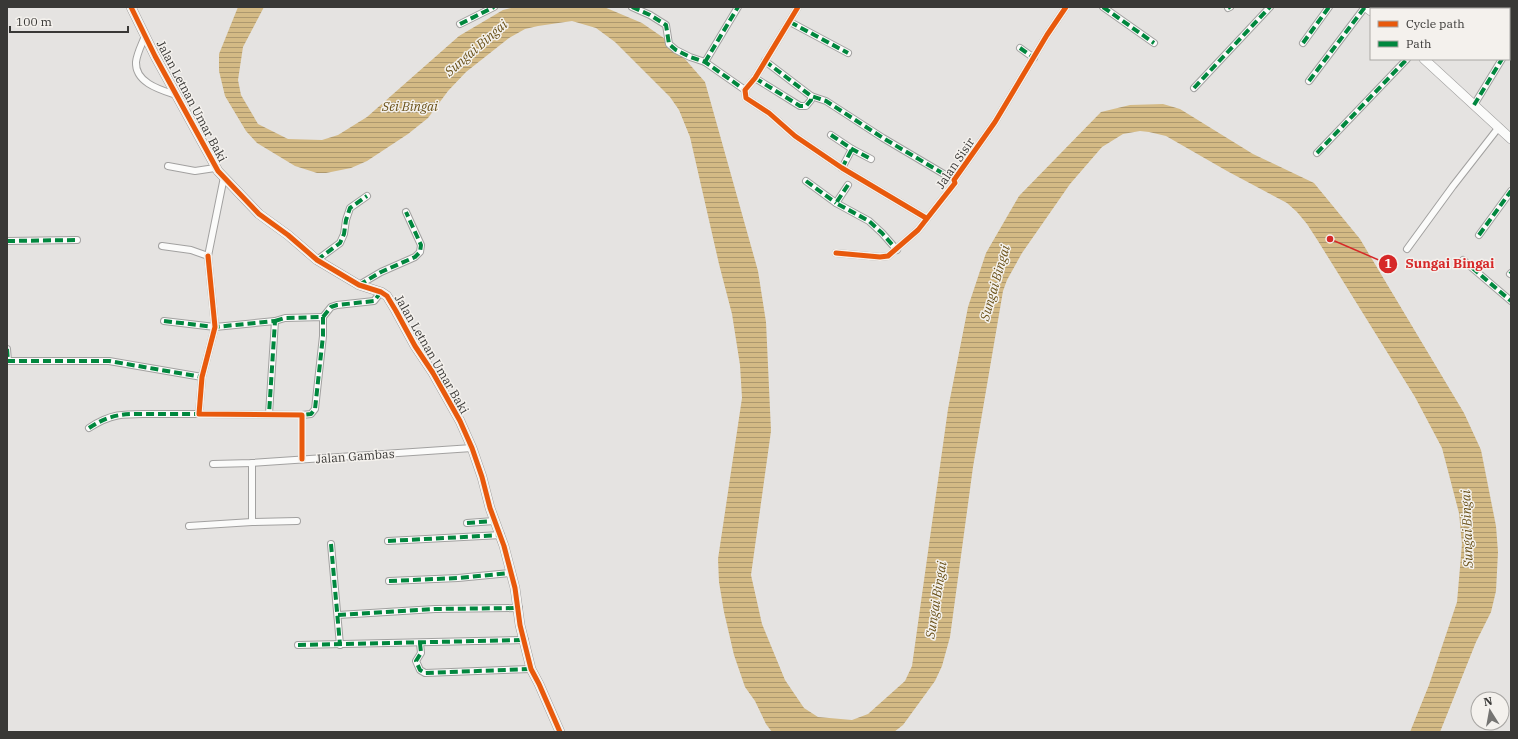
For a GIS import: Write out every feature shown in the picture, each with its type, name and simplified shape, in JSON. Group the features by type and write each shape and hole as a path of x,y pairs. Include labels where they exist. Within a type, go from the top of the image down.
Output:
{"street":[{"name":"Jalan Letnan Umar Baki","path":"131,7 215,168 260,214 288,234 317,260 359,285 381,292 387,296 460,421 472,448 494,521 501,535 519,608 520,625 532,669 560,732"},
{"path":"460,24 494,7"},
{"path":"632,7 650,15 666,25 669,44 676,50 705,62 746,90"},
{"path":"705,62 738,7"},
{"path":"798,7 755,78 746,90 745,96 748,100 769,113 795,136 842,168 926,218"},
{"name":"Jalan Sisir","path":"836,253 880,257 888,256 897,250 918,230 955,183 954,180 995,122 1066,7"},
{"path":"1103,7 1154,43"},
{"path":"1194,88 1270,7"},
{"path":"1303,43 1329,7"},
{"path":"1309,81 1366,7"},
{"path":"790,22 848,53"},
{"path":"145,36 137,57 137,72 140,77 160,90 176,95"},
{"path":"1020,48 1034,58"},
{"path":"1317,153 1406,60"},
{"path":"1425,60 1511,138"},
{"path":"1474,105 1501,60"},
{"path":"765,61 811,96 826,101 883,138 954,180"},
{"path":"755,78 800,106 806,106 811,96"},
{"path":"1407,249 1453,186 1499,127"},
{"path":"831,135 852,149 871,159"},
{"path":"842,168 852,149"},
{"path":"168,166 195,171 215,168"},
{"path":"199,414 202,377 215,327 208,256 224,176"},
{"path":"806,180 836,203 869,221 897,250"},
{"path":"836,203 848,185"},
{"path":"1479,234 1511,191"},
{"path":"317,260 340,243 344,234 350,208 366,196"},
{"path":"359,285 381,272 415,257 420,252 421,246 406,212"},
{"path":"7,241 77,240"},
{"path":"162,246 191,250 208,256"},
{"path":"1463,260 1511,301"},
{"path":"89,428 99,421 126,414 311,414 314,412 316,404 323,336 323,317 331,307 374,301 381,292"},
{"path":"164,321 215,327 275,321 285,318 323,317"},
{"path":"268,414 275,321"},
{"path":"7,349 8,361 109,361 202,377"},
{"path":"302,415 302,460"},
{"name":"Jalan Gambas","path":"213,464 302,460 472,448"},
{"path":"252,463 252,522"},
{"path":"467,523 494,521"},
{"path":"189,526 252,522 297,522"},
{"path":"388,542 501,535"},
{"path":"331,544 340,645"},
{"path":"389,581 458,578 510,573"},
{"path":"338,615 436,609 519,608"},
{"path":"298,645 525,640"},
{"path":"420,643 421,653 416,661 418,666 425,673 532,669"}],"water":[{"name":"Sei Bingai","path":"238,7 264,7 243,47 238,80 241,95 258,124 288,139 322,140 338,135 367,117 459,36 503,10 515,7 604,7 642,23 671,43 705,82 758,271 766,322 771,431 751,575 762,624 785,680 804,708 818,717 852,720 868,714 905,681 912,666 948,409 968,307 986,253 1019,196 1101,112 1130,105 1163,104 1180,109 1253,154 1314,183 1360,239 1464,413 1481,450 1496,526 1498,552 1496,591 1491,612 1476,642 1440,732 1410,732 1429,685 1457,602 1462,544 1459,513 1442,448 1415,397 1318,241 1307,224 1287,203 1166,136 1140,131 1123,134 1102,147 1070,184 1022,253 1007,280 1003,291 973,467 950,637 942,666 935,681 903,725 894,732 772,732 766,724 755,701 745,687 734,655 719,582 718,559 742,398 740,365 732,314 690,137 679,110 670,97 615,42 596,28 572,21 538,26 525,29 509,38 466,72 448,91 428,118 408,134 367,161 351,168 326,173 317,173 295,166 257,143 246,131 225,96 219,71 219,54"}],"marked path":[{"path":"460,24 494,7"},
{"path":"632,7 650,15 666,25 669,44 676,50 705,62 745,90 745,92"},
{"path":"705,62 738,7"},
{"path":"1103,7 1154,43"},
{"path":"1194,88 1270,7"},
{"path":"1303,43 1329,7"},
{"path":"1309,81 1365,7"},
{"path":"790,22 848,53"},
{"path":"1020,48 1034,58"},
{"path":"1317,153 1406,60"},
{"path":"1474,105 1501,60"},
{"path":"765,61 811,96 826,101 883,138 954,180"},
{"path":"755,78 800,106 806,106 811,100 811,96"},
{"path":"831,135 852,149 871,159"},
{"path":"842,168 852,149"},
{"path":"806,181 836,203"},
{"path":"848,185 836,203 869,221 882,233 896,250"},
{"path":"1479,235 1511,191"},
{"path":"317,260 340,243 344,234 350,208 367,196"},
{"path":"359,285 381,272 415,257 420,252 421,245 406,212"},
{"path":"7,241 77,240"},
{"path":"1463,260 1511,301"},
{"path":"323,317 331,307 374,301 381,292"},
{"path":"275,321 285,318 323,317 323,336 315,409 311,414 302,415"},
{"path":"164,321 215,327 275,321 269,414"},
{"path":"7,349 8,361"},
{"path":"7,361 109,361 202,377"},
{"path":"89,428 106,419 120,415 199,414"},
{"path":"467,523 494,521"},
{"path":"388,541 501,535"},
{"path":"331,544 340,645"},
{"path":"389,581 458,578 510,573"},
{"path":"338,615 435,609 519,608"},
{"path":"298,645 525,640"},
{"path":"420,643 421,653 416,661 420,670 425,673 531,669"}],"cycle path":[{"path":"131,7 155,56 218,171 259,214 288,235 317,260 359,285 381,292 387,296 415,346 433,373 460,421 472,448 482,477 490,508 504,546 515,588 520,625 531,669 560,732"},
{"path":"798,7 755,78 745,90 746,98 769,113 795,136 842,168 926,218"},
{"path":"836,253 880,257 888,256 918,230 955,183 954,180 995,122 1047,35 1066,7"},
{"path":"208,256 215,327 202,377 199,414 302,415 302,459"}],"place":[{"name":"Sungai Bingai","path":"1330,239"}]}
